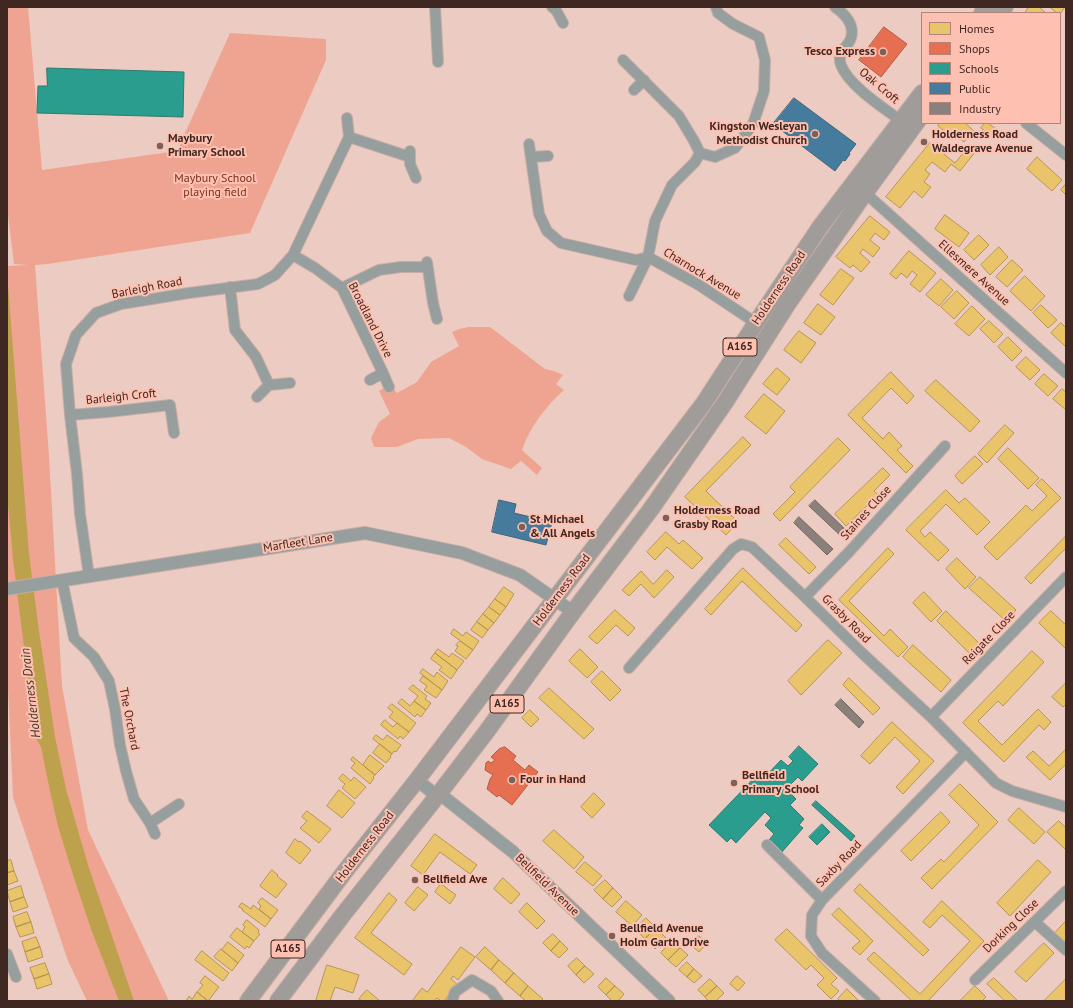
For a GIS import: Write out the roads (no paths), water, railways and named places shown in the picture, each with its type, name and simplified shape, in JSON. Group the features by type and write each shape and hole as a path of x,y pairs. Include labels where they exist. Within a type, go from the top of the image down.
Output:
{"highway":[{"name":"Holderness Road","path":"278,1001 342,916 487,731 573,612 651,509 726,401 901,121 921,94"},
{"name":"Holderness Road","path":"248,1001 346,870 417,780 704,403 820,227 859,188 904,139 921,116"}],"street":[{"path":"435,7 438,62"},
{"path":"623,60 679,116 700,153 715,157 735,148 753,124 764,91 765,60 759,37 728,20 718,13 716,7"},
{"name":"Oak Croft","path":"835,7 847,19 852,28 851,39 842,51 840,58 846,74 860,89 901,121"},
{"path":"555,8 563,23"},
{"path":"634,90 644,80"},
{"path":"347,118 349,137 410,154 410,164 416,178"},
{"path":"1027,124 1066,155"},
{"name":"Barleigh Road","path":"89,576 80,514 66,364 76,335 96,313 121,304 258,284 275,275 292,254 349,137"},
{"name":"Charnock Avenue","path":"529,144 539,214 547,231 561,243 636,260 648,257 699,285 756,323"},
{"path":"629,296 648,257 655,221 672,185 695,162 700,153"},
{"path":"531,157 548,156"},
{"name":"Ellesmere Avenue","path":"859,188 1066,373"},
{"name":"Broadland Drive","path":"292,254 315,268 342,288 389,387"},
{"path":"342,288 379,270 427,264 437,319"},
{"path":"230,287 235,330 256,357 269,385"},
{"name":"Broadland Drive","path":"370,380 383,373"},
{"path":"257,398 269,385 290,383"},
{"name":"Barleigh Croft","path":"70,415 170,405 174,433"},
{"name":"Staines Close","path":"805,597 849,552 945,446"},
{"name":"Marfleet Lane","path":"7,589 365,533 462,553 520,575 573,612"},
{"name":"Grasby Road","path":"630,668 733,548 741,544 752,547 931,717 996,783 1012,792 1066,807"},
{"name":"Reigate Close","path":"931,717 1066,578"},
{"name":"The Orchard","path":"62,580 74,638 94,657 109,682 115,708 120,744 134,799 150,823 155,834"},
{"name":"Saxby Road","path":"875,1001 822,953 811,936 812,915 822,900 966,752"},
{"name":"Bellfield Avenue","path":"417,780 432,792 446,798 509,848 669,1001"},
{"path":"150,823 179,804"},
{"path":"767,845 822,900"},
{"name":"Dorking Close","path":"975,980 1066,891"},
{"path":"1035,922 1066,950"},
{"path":"7,954 16,977"},
{"path":"452,1001 455,992 472,980 491,991 498,1001"}],"water":[{"name":"Holderness Drain","path":"7,272 29,554 55,737 66,789 88,865 134,1001 119,1001 91,929 58,826 41,747 33,733 33,725 36,718 28,685 13,559 7,493"}],"place":[{"name":"Tesco Express","path":"883,52"},
{"name":"Kingston Wesleyan Methodist Church","path":"815,134"},
{"name":"Holderness Road Waldegrave Avenue","path":"924,142"},
{"name":"Maybury Primary School","path":"160,146"},
{"name":"Holderness Road Grasby Road","path":"666,518"},
{"name":"St Michael & All Angels","path":"522,527"},
{"name":"Four in Hand","path":"512,780"},
{"name":"Bellfield Primary School","path":"734,783"},
{"name":"Bellfield Ave","path":"415,880"},
{"name":"Bellfield Avenue Holm Garth Drive","path":"612,936"}],"park label":[{"name":"Maybury School playing field","path":"215,186"}]}
